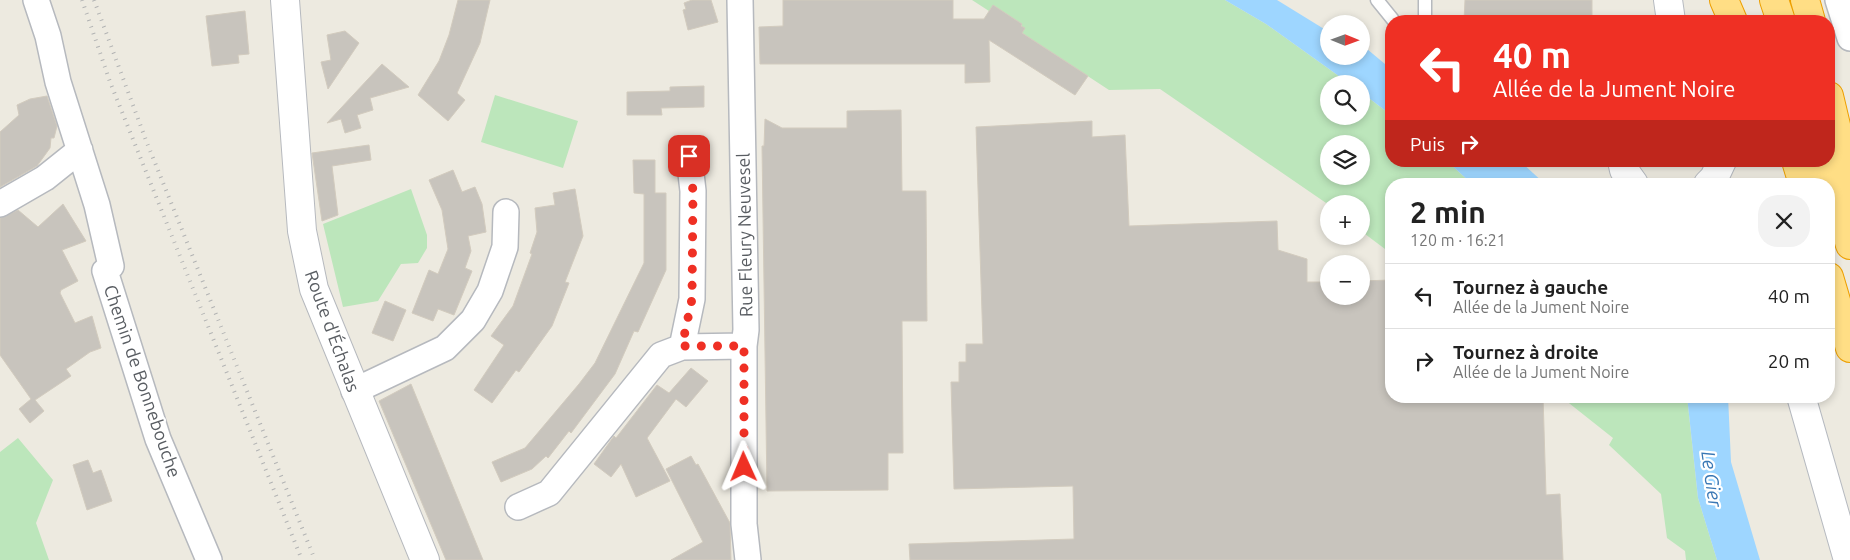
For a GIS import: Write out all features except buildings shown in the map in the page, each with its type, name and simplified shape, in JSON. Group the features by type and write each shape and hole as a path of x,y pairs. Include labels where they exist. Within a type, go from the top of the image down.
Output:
{"highway":[{"path":"1724,0 1730,15"},
{"path":"1745,0 1750,15"},
{"path":"1774,0 1779,15"},
{"path":"1805,0 1809,15"},
{"path":"1835,121 1850,184"},
{"path":"1835,195 1850,245"},
{"path":"1835,297 1850,348"}],"street":[{"name":"Chemin de Bonnebouche","path":"36,0 97,205 111,266 105,271 158,439 210,560"},
{"name":"Route d'Échalas","path":"285,0 302,231 314,289 354,391 425,560"},
{"name":"Rue Fleury Neuvesel","path":"740,0 746,330 744,346 744,524 748,560"},
{"path":"1668,0 1670,15"},
{"path":"1838,0 1850,38"},
{"path":"0,204 45,178 80,150"},
{"path":"682,346 692,299 693,191 689,156"},
{"path":"1623,167 1630,178"},
{"path":"354,391 445,348 473,320 490,291 505,248 506,212"},
{"path":"518,507 549,493 661,355 682,346 744,346"},
{"path":"1803,403 1848,560"}],"lane":[{"path":"1377,0 1389,15"},
{"path":"1425,0 1425,15"}],"green space":[{"path":"972,0 1225,0 1266,24 1320,63 1320,65 1323,65 1337,75 1320,75 1320,125 1370,125 1370,99 1385,110 1385,167 1454,167 1465,178 1385,178 1385,249 1370,238 1370,195 1320,195 1320,199 1160,89 1109,90 1022,33 1022,24 993,6 989,11"},
{"path":"495,95 578,121 563,168 481,142"},
{"path":"411,189 427,235 427,248 418,263 401,264 378,301 343,307 323,224"},
{"path":"1569,403 1688,403 1698,498 1717,560 1686,560 1685,551 1667,538 1661,494 1609,445 1613,438"},
{"path":"18,438 53,480 36,523 49,560 0,560 0,452"}],"water":[{"path":"1225,0 1277,0 1320,26 1320,63 1266,24"},
{"path":"1370,52 1385,64 1385,110 1370,99 1370,75 1337,75 1323,65 1370,65"},
{"path":"1454,167 1527,167 1538,178 1465,178"},
{"name":"Le Gier","path":"1688,403 1728,403 1731,462 1760,560 1717,560 1698,498"}],"railway":[{"path":"82,0 110,82 302,560"},
{"path":"94,0 147,143 315,560"}],"route":[{"path":"689,156 693,191 692,299 682,346 744,346 744,467"}]}
